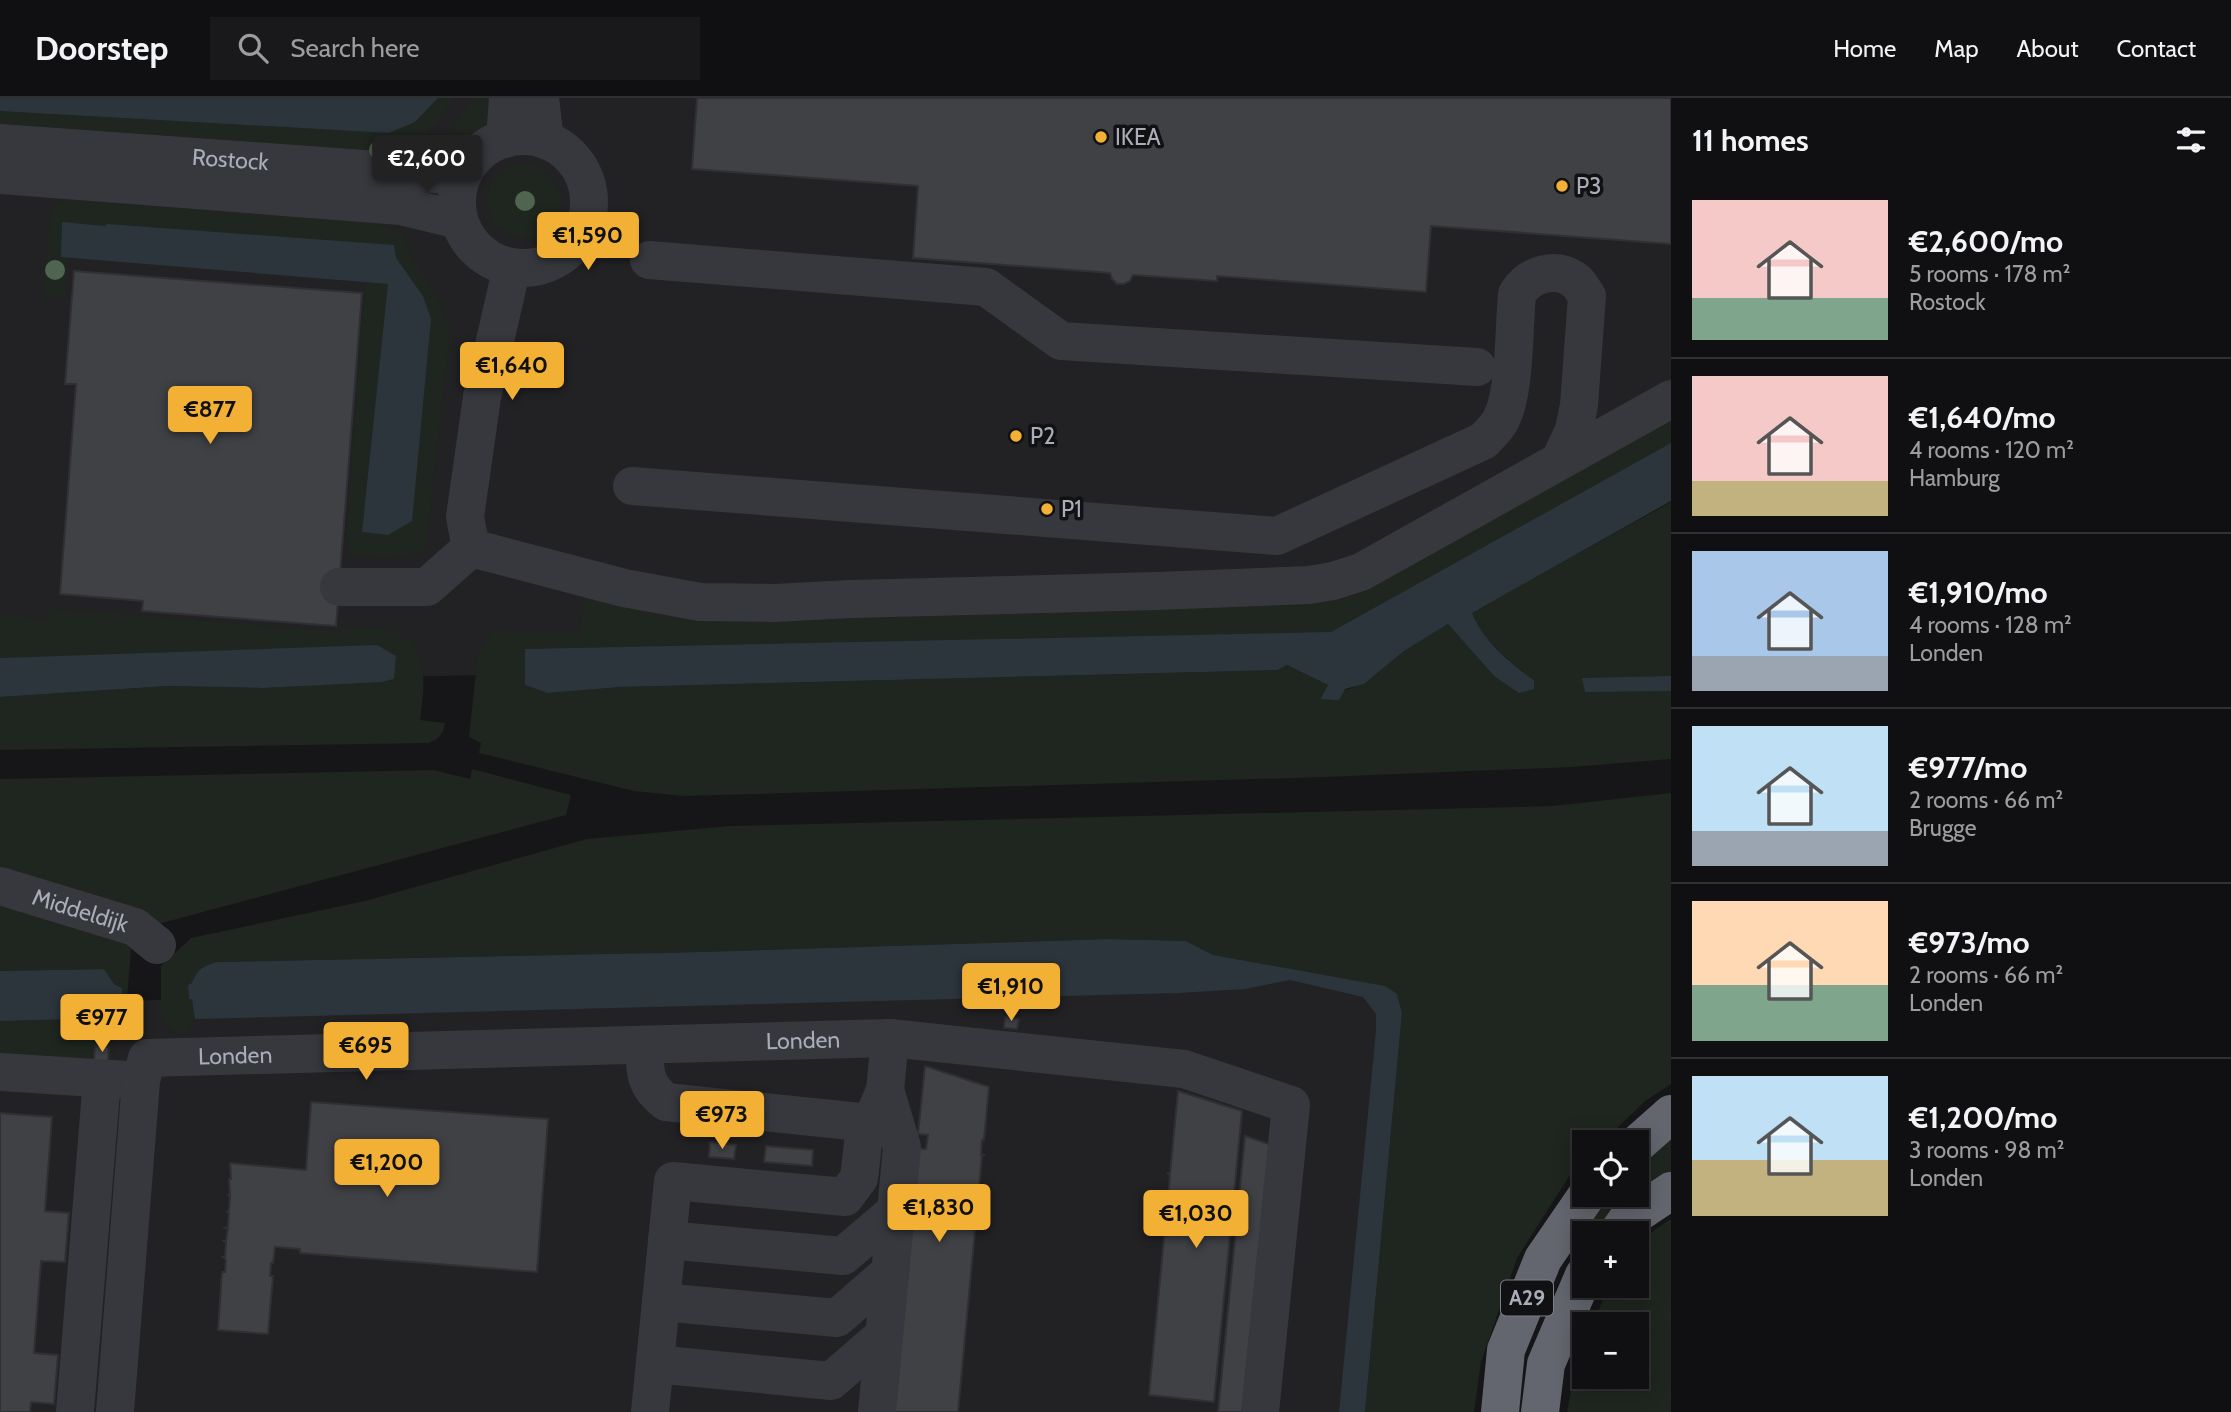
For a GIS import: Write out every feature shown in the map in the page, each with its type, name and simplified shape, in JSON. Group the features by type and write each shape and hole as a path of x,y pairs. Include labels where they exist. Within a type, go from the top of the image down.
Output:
{"highway":[{"path":"1649,1133 1671,1114"},
{"path":"1626,1221 1671,1191"},
{"name":"A29","path":"1500,1412 1506,1350 1543,1259 1579,1207"},
{"name":"A29","path":"1540,1412 1546,1364 1574,1298"}],"street":[{"path":"505,139 508,98"},
{"path":"540,98 545,140"},
{"path":"525,136 545,140 572,158 584,176 589,197 587,219 578,239 563,255 544,265 512,267 494,262 478,251 459,220 457,197 462,176 479,153 505,139 525,136"},
{"name":"Rostock","path":"0,143 462,176"},
{"name":"Rostock","path":"0,175 401,206 459,220"},
{"path":"649,260 986,287 1060,341 1477,367"},
{"path":"484,552 465,517 482,397 512,267"},
{"path":"632,486 1278,536 1483,442 1496,429 1504,415 1517,294 1523,284 1548,273 1562,274 1576,282 1587,296 1574,430 1560,460"},
{"path":"339,586 428,587 484,552 624,588 700,602 775,603 1308,585 1333,581 1360,572 1671,399"},
{"name":"Middeldijk","path":"0,887 135,927 157,945"},
{"path":"650,1412 673,1181 845,1196 859,1178 863,1143 878,1107 890,1038"},
{"name":"Londen","path":"141,1081 146,1058 890,1038 1184,1069 1291,1105 1260,1412"},
{"path":"644,1045 645,1076 655,1094 667,1102 878,1107"},
{"path":"0,1072 141,1081 116,1412"},
{"path":"75,1412 102,1079"},
{"path":"872,1407 884,1335 902,1146 878,1107"},
{"path":"667,1240 843,1256 896,1210"},
{"path":"661,1301 837,1318 890,1272"},
{"path":"655,1364 831,1381 884,1335"}],"shaded area":[{"path":"0,98 1671,98 1671,473 1352,657 0,685"},
{"path":"0,98 438,98 415,122 389,133 0,111"},
{"path":"438,98 455,98 418,146 413,161 0,124 0,111 389,133 415,122"},
{"path":"473,98 490,98 490,129 455,156 439,159 430,157"},
{"path":"524,164 538,167 550,175 558,187 561,201 558,215 550,227 538,235 524,238 510,235 498,227 490,215 487,201 490,187 498,175 510,167"},
{"path":"65,200 372,222 403,233 411,256 439,299 445,323 451,324 426,549 398,558 379,558 349,556 346,544 365,282 389,284 362,531 388,535 423,296 395,258 62,222 61,256 68,258 66,297 43,296 50,214 58,202"},
{"path":"62,222 394,245 396,258 423,296 431,319 412,521 388,535 362,532 388,284 61,257"},
{"path":"1671,418 1671,443 1331,632 525,649 525,669 548,693 621,687 1278,670 1287,665 1328,685 1320,698 1364,684 1404,651 1448,624 1494,676 1534,680 1498,650 1471,613 1671,502 1671,759 1571,767 1325,777 684,796 634,791 479,753 481,743 469,737 478,653 494,630 580,633 584,597 687,620 1338,598"},
{"path":"1671,443 1671,501 1472,613 1490,642 1534,680 1534,689 1519,693 1494,676 1448,624 1404,651 1364,684 1345,689 1339,700 1320,699 1328,685 1287,665 1278,670 621,687 548,693 525,685 525,649 1331,632"},
{"path":"49,608 342,632 343,627 388,630 413,644 419,655 423,679 420,720 445,723 442,734 428,743 0,750 0,697 168,686 263,688 394,679 396,656 377,646 0,658 0,615 48,619"},
{"path":"377,645 396,656 394,679 381,682 263,688 168,686 0,697 0,658"},
{"path":"1671,676 1671,691 1585,692 1582,678"},
{"path":"472,769 571,795 566,815 158,924 0,878 0,779 433,770 470,779"},
{"path":"1671,793 1671,1084 1645,1101 1615,1130 1572,1130 1572,1172 1517,1258 1481,1362 1474,1412 1365,1412 1402,1013 1397,994 1213,955 1186,941 1109,939 701,952 216,962 199,971 194,979 189,999 192,999 195,1019 187,1033 172,1030 161,1016 161,966 191,938 365,901 587,839 731,826 1553,806"},
{"path":"0,898 117,934 131,949 126,1013 110,1018 122,1000 122,988 114,984 104,969 0,971"},
{"path":"1109,939 1186,941 1213,955 1385,986 1397,994 1402,1013 1365,1412 1339,1412 1376,1031 1376,1014 1363,997 1290,980 1245,989 1178,993 195,1019 188,985 201,969 216,962 701,952"},
{"path":"104,969 114,984 122,988 122,1000 110,1018 0,1021 0,971"},
{"path":"1396,969 1358,1412 0,1412 0,1004"},
{"path":"110,1018 114,1064 0,1059 0,1022"},
{"path":"1671,1138 1671,1173 1649,1187 1649,1157"},
{"path":"1602,1207 1620,1207 1605,1221 1592,1221"},
{"path":"1671,1219 1671,1412 1567,1412 1572,1386 1572,1389 1649,1389 1649,1312 1598,1312 1604,1298 1649,1298 1650,1234"}],"building":[{"path":"697,98 1671,98 1671,244 1431,226 1426,292 1217,276 1217,281 1133,275 1130,281 1117,284 1110,273 913,258 918,186 692,169"},
{"path":"74,271 362,293 336,626 142,611 143,601 60,594 76,384 65,384"},
{"path":"1005,1017 1019,1019 1017,1029 1004,1028"},
{"path":"95,1046 109,1047 108,1061 94,1060"},
{"path":"925,1066 989,1087 981,1155 985,1155 982,1156 958,1412 892,1412 910,1148 926,1149 928,1135 918,1134"},
{"path":"1178,1091 1242,1111 1214,1402 1149,1395 1170,1175 1167,1173 1170,1174"},
{"path":"311,1102 548,1119 537,1272 300,1253 300,1249 275,1247 271,1263 270,1276 273,1276 268,1334 218,1330 222,1272 225,1272 226,1260 223,1257 228,1228 225,1228 228,1226 229,1213 230,1163 306,1170"},
{"path":"0,1113 52,1117 45,1211 69,1213 65,1262 41,1261 34,1353 58,1355 54,1404 31,1402 30,1412 0,1412"},
{"path":"1245,1136 1277,1147 1275,1412 1218,1412"},
{"path":"710,1142 736,1145 734,1159 709,1157"},
{"path":"766,1146 813,1150 812,1166 764,1162"}],"place":[{"name":"IKEA","path":"1101,137"},
{"name":"P3","path":"1562,186"},
{"name":"P2","path":"1016,436"},
{"name":"P1","path":"1047,509"}]}
